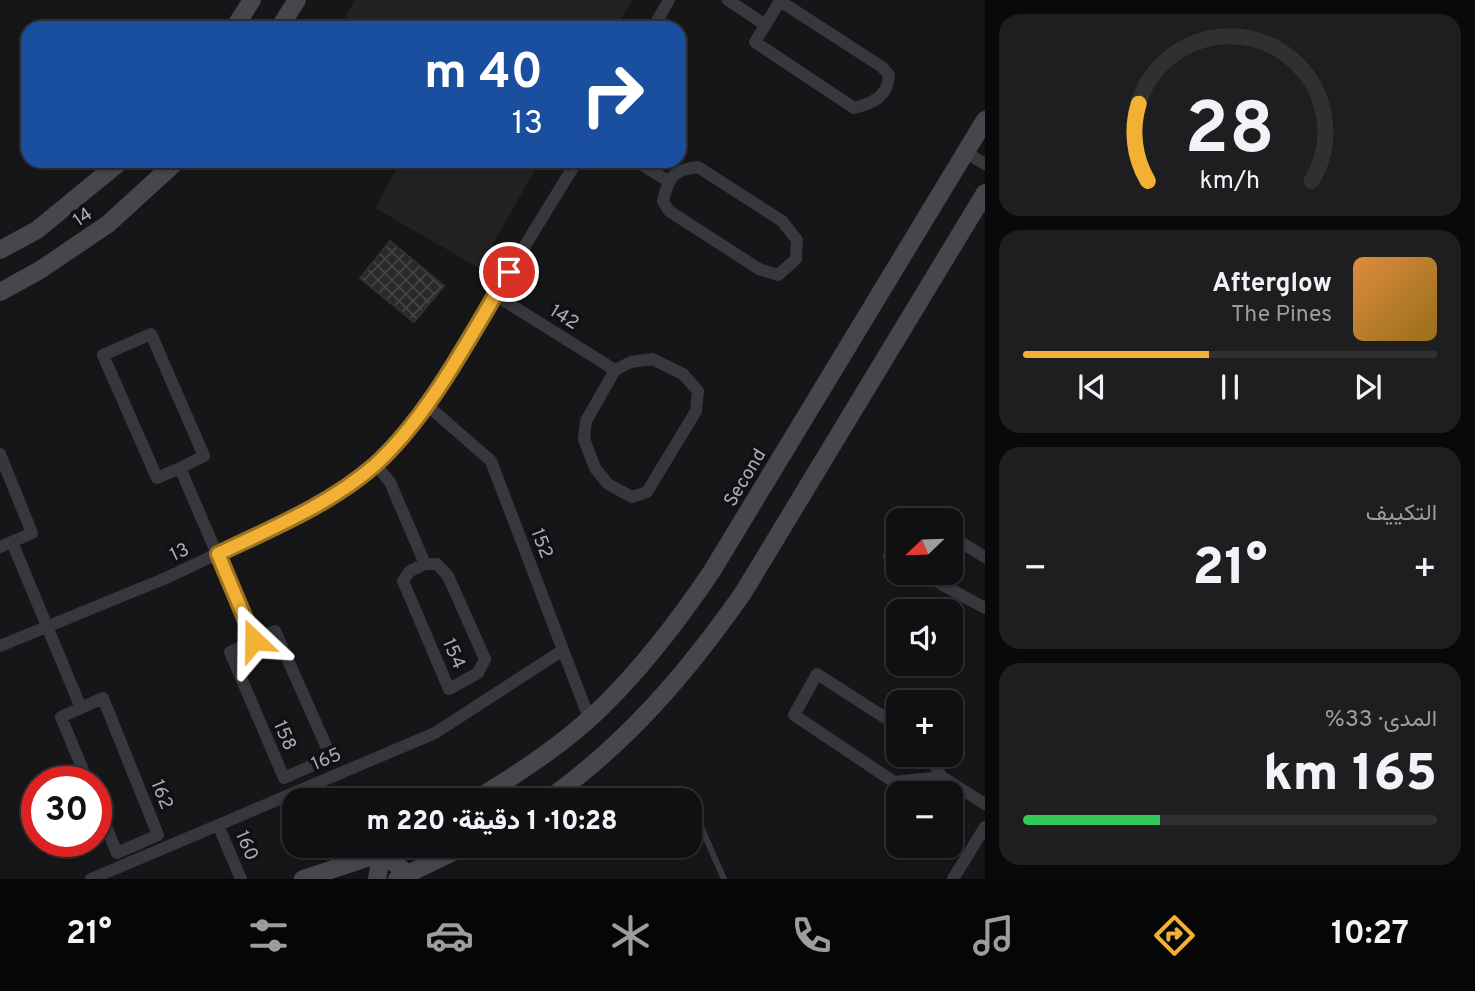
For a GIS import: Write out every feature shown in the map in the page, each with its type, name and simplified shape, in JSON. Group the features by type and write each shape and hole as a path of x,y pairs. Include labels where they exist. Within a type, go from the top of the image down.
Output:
{"street":[{"path":"238,21 252,0"},
{"path":"284,21 297,0"},
{"path":"657,21 670,0"},
{"path":"728,0 764,24"},
{"path":"780,2 882,67 889,75 888,85 881,97 854,108 755,42 764,24 780,2"},
{"name":"Second","path":"494,788 589,718 678,622 712,571 985,120"},
{"path":"965,152 985,164"},
{"path":"698,167 782,221 797,240 796,259 778,275 760,269 669,211 663,201 668,181 681,169 698,167"},
{"name":"14","path":"0,250 37,230 112,168"},
{"name":"14","path":"0,292 40,270 108,224 169,168"},
{"name":"13","path":"0,646 166,578 315,508 375,464 422,413 573,168"},
{"path":"647,168 668,181"},
{"path":"564,788 586,772 625,736 667,692 706,645 743,593 985,193"},
{"name":"142","path":"495,295 615,370"},
{"path":"151,334 204,456 180,468 157,478 103,355 151,334"},
{"path":"652,359 683,374 698,391 696,411 656,478 647,492 632,497 608,484 595,468 584,439 586,421 615,370 631,362 652,359"},
{"name":"152","path":"427,404 491,461 589,718"},
{"path":"0,454 32,533 6,544 48,627 81,708 61,717 81,766"},
{"path":"375,464 390,482 425,564"},
{"path":"180,468 254,640"},
{"path":"963,544 985,557"},
{"name":"154","path":"425,564 437,564 448,576 485,659 478,673 449,689 403,581 410,571 425,564"},
{"path":"943,585 985,608"},
{"name":"158","path":"275,631 331,757 284,778 230,652 254,640 275,631"},
{"name":"165","path":"91,879 435,733 563,650"},
{"path":"886,718 817,674 794,715 894,782 942,777"},
{"name":"162","path":"81,708 103,698 158,835 117,853 112,841"},
{"path":"935,767 942,777 985,804"},
{"name":"160","path":"218,825 241,879"},
{"path":"953,879 985,827"},
{"path":"303,879 363,858"},
{"path":"377,879 385,858"},
{"path":"394,858 405,877 442,858"}],"lane":[{"path":"702,827 724,879"}],"shaded area":[{"path":"355,0 632,0 620,21 343,21"},
{"path":"397,168 536,168 479,268 375,208"}],"building":[{"path":"390,241 444,286 414,322 360,278"}],"route":[{"path":"254,640 218,554 315,508 375,464 422,413 509,272"}]}
